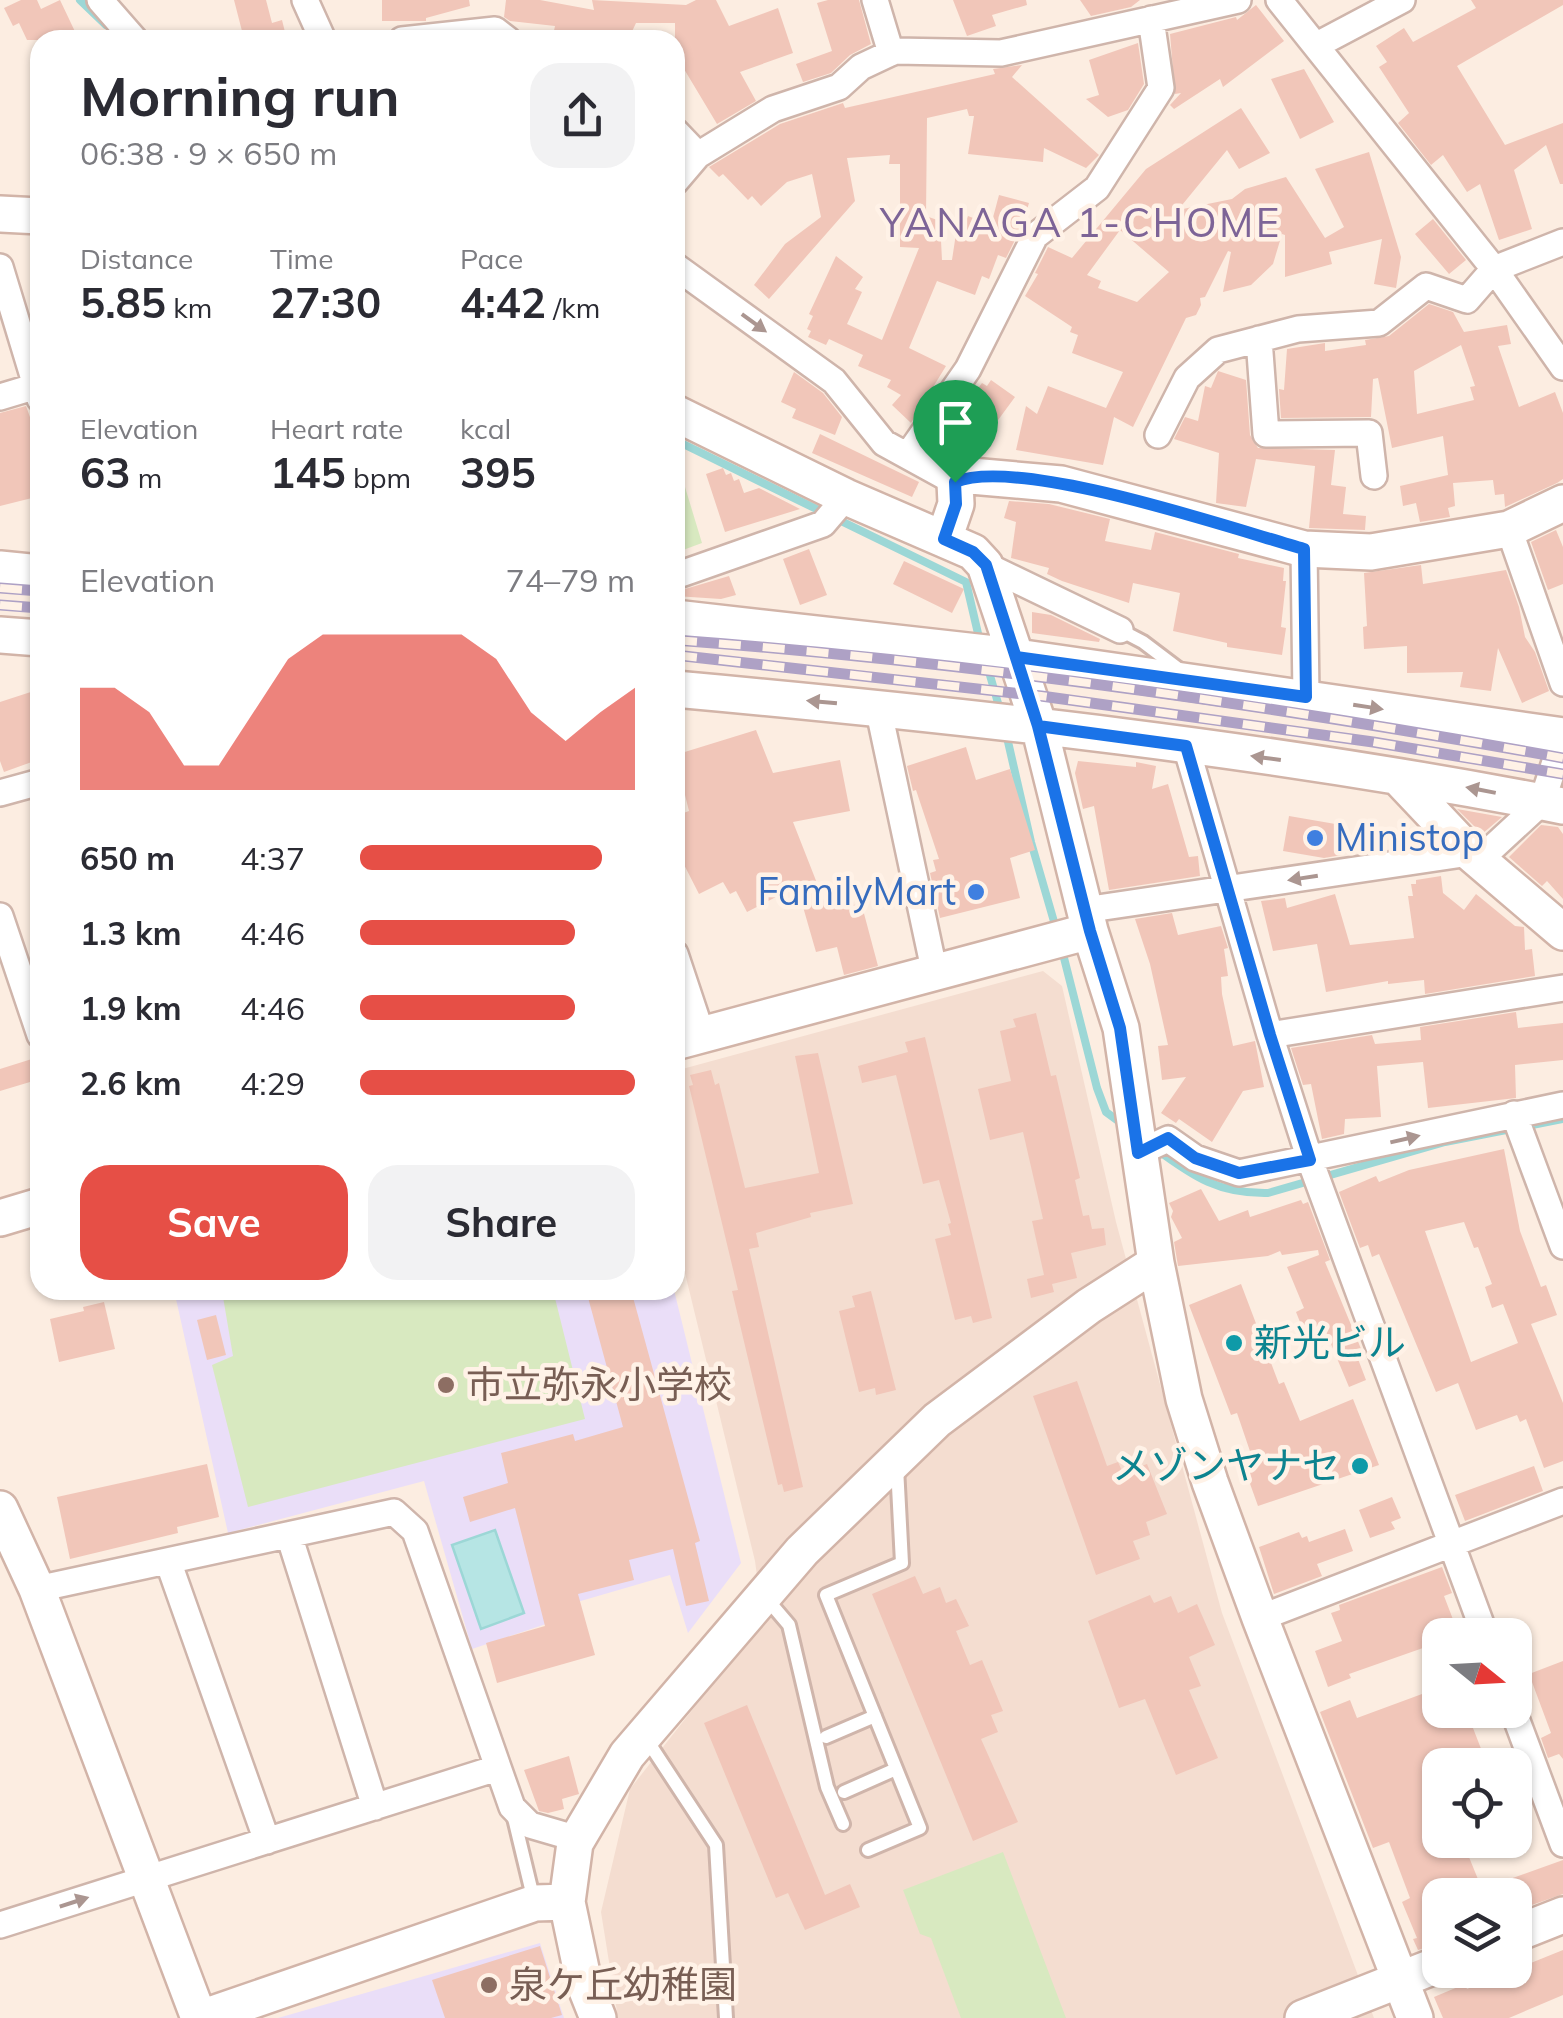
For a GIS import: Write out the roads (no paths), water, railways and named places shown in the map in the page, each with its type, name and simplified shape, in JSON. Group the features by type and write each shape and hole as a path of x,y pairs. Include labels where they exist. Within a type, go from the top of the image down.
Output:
{"street":[{"path":"100,0 126,30"},
{"path":"306,0 318,30"},
{"path":"875,0 891,53"},
{"path":"685,170 698,155 773,109 839,87 861,67 891,53 1000,54 1238,0"},
{"path":"1279,0 1494,269 1563,368"},
{"path":"1318,45 1402,0"},
{"path":"908,455 968,369 1035,236 1096,188 1162,88 1151,19"},
{"path":"685,141 698,155"},
{"path":"0,214 30,216"},
{"path":"1158,435 1187,378 1218,350 1298,329 1378,322 1426,286 1467,300 1494,269 1563,242"},
{"path":"0,267 30,362"},
{"path":"685,273 834,381 884,443 936,475 955,482 971,476 1062,484 1304,549 1371,552 1509,529 1563,503"},
{"path":"1259,339 1266,434 1369,433 1374,476"},
{"path":"0,397 30,392"},
{"path":"685,417 846,497 973,552 986,565 1120,630"},
{"path":"944,539 956,504 955,482"},
{"path":"685,572 823,524 846,497"},
{"path":"1509,529 1563,683"},
{"path":"1304,549 1306,697"},
{"path":"986,565 1005,655 1013,723 1071,931 1120,1028 1147,1140 1156,1264 1184,1399 1260,1618 1415,2018"},
{"path":"0,569 30,571"},
{"path":"685,619 955,648 1563,736 1552,804 1490,850 1228,890 1071,931 935,974 689,1038"},
{"path":"0,635 30,637"},
{"path":"685,690 1013,723 1398,777 1552,804"},
{"path":"878,708 935,974"},
{"path":"1186,746 1310,1160 1479,1618"},
{"path":"1398,777 1468,851 1563,932"},
{"path":"0,793 30,785"},
{"path":"0,916 30,1005"},
{"path":"1270,1035 1563,988"},
{"path":"1147,1140 1239,1173 1563,1105"},
{"path":"1514,1114 1563,1246"},
{"path":"0,1218 30,1209"},
{"path":"598,2018 551,1902 578,1840 627,1755 802,1550 937,1420 1089,1306 1156,1264"},
{"path":"1260,1618 1563,1501"},
{"path":"0,1509 7,1543 37,1590 200,2018 551,1902"},
{"path":"37,1590 394,1512 415,1530 512,1807 530,1825 578,1840"},
{"path":"290,1535 376,1807"},
{"path":"168,1561 268,1840"},
{"path":"1520,1728 1563,1844"},
{"path":"0,1925 498,1768"},
{"path":"1532,1927 1563,1915"},
{"path":"1303,2018 1422,1971"}],"lane":[{"path":"1120,630 1144,642 1194,681"},
{"path":"868,1850 920,1828 826,1595 902,1564 896,1459"},
{"path":"764,1595 788,1625 826,1787 843,1824"},
{"path":"826,1738 874,1716"},
{"path":"644,1736 716,1845 726,2018"},
{"path":"844,1792 896,1769"},
{"path":"512,1807 551,1902"}],"water":[{"path":"495,1530 524,1613 481,1629 452,1545"}],"waterway":[{"path":"80,0 106,25"},
{"path":"685,445 966,582 980,642"},
{"path":"987,665 1000,710"},
{"path":"1006,733 1057,932"},
{"path":"1062,950 1097,1088 1106,1112 1125,1126"},
{"path":"1156,1149 1208,1182 1251,1193 1268,1193 1445,1142 1563,1119"}],"railway":[{"path":"0,588 30,590"},
{"path":"0,605 30,607"},
{"path":"685,641 898,660 1120,687 1563,758"},
{"path":"685,656 1041,696 1373,742 1563,774"}],"place":[{"name":"Ministop","path":"1315,838"},
{"name":"FamilyMart","path":"976,892"},
{"name":"新光ビル","path":"1234,1343"},
{"name":"市立弥永小学校","path":"446,1385"},
{"name":"メゾンヤナセ","path":"1360,1466"},
{"name":"泉ケ丘幼稚園","path":"489,1985"}],"district":[{"name":"YANAGA 1-CHOME","path":"1081,223"}]}
